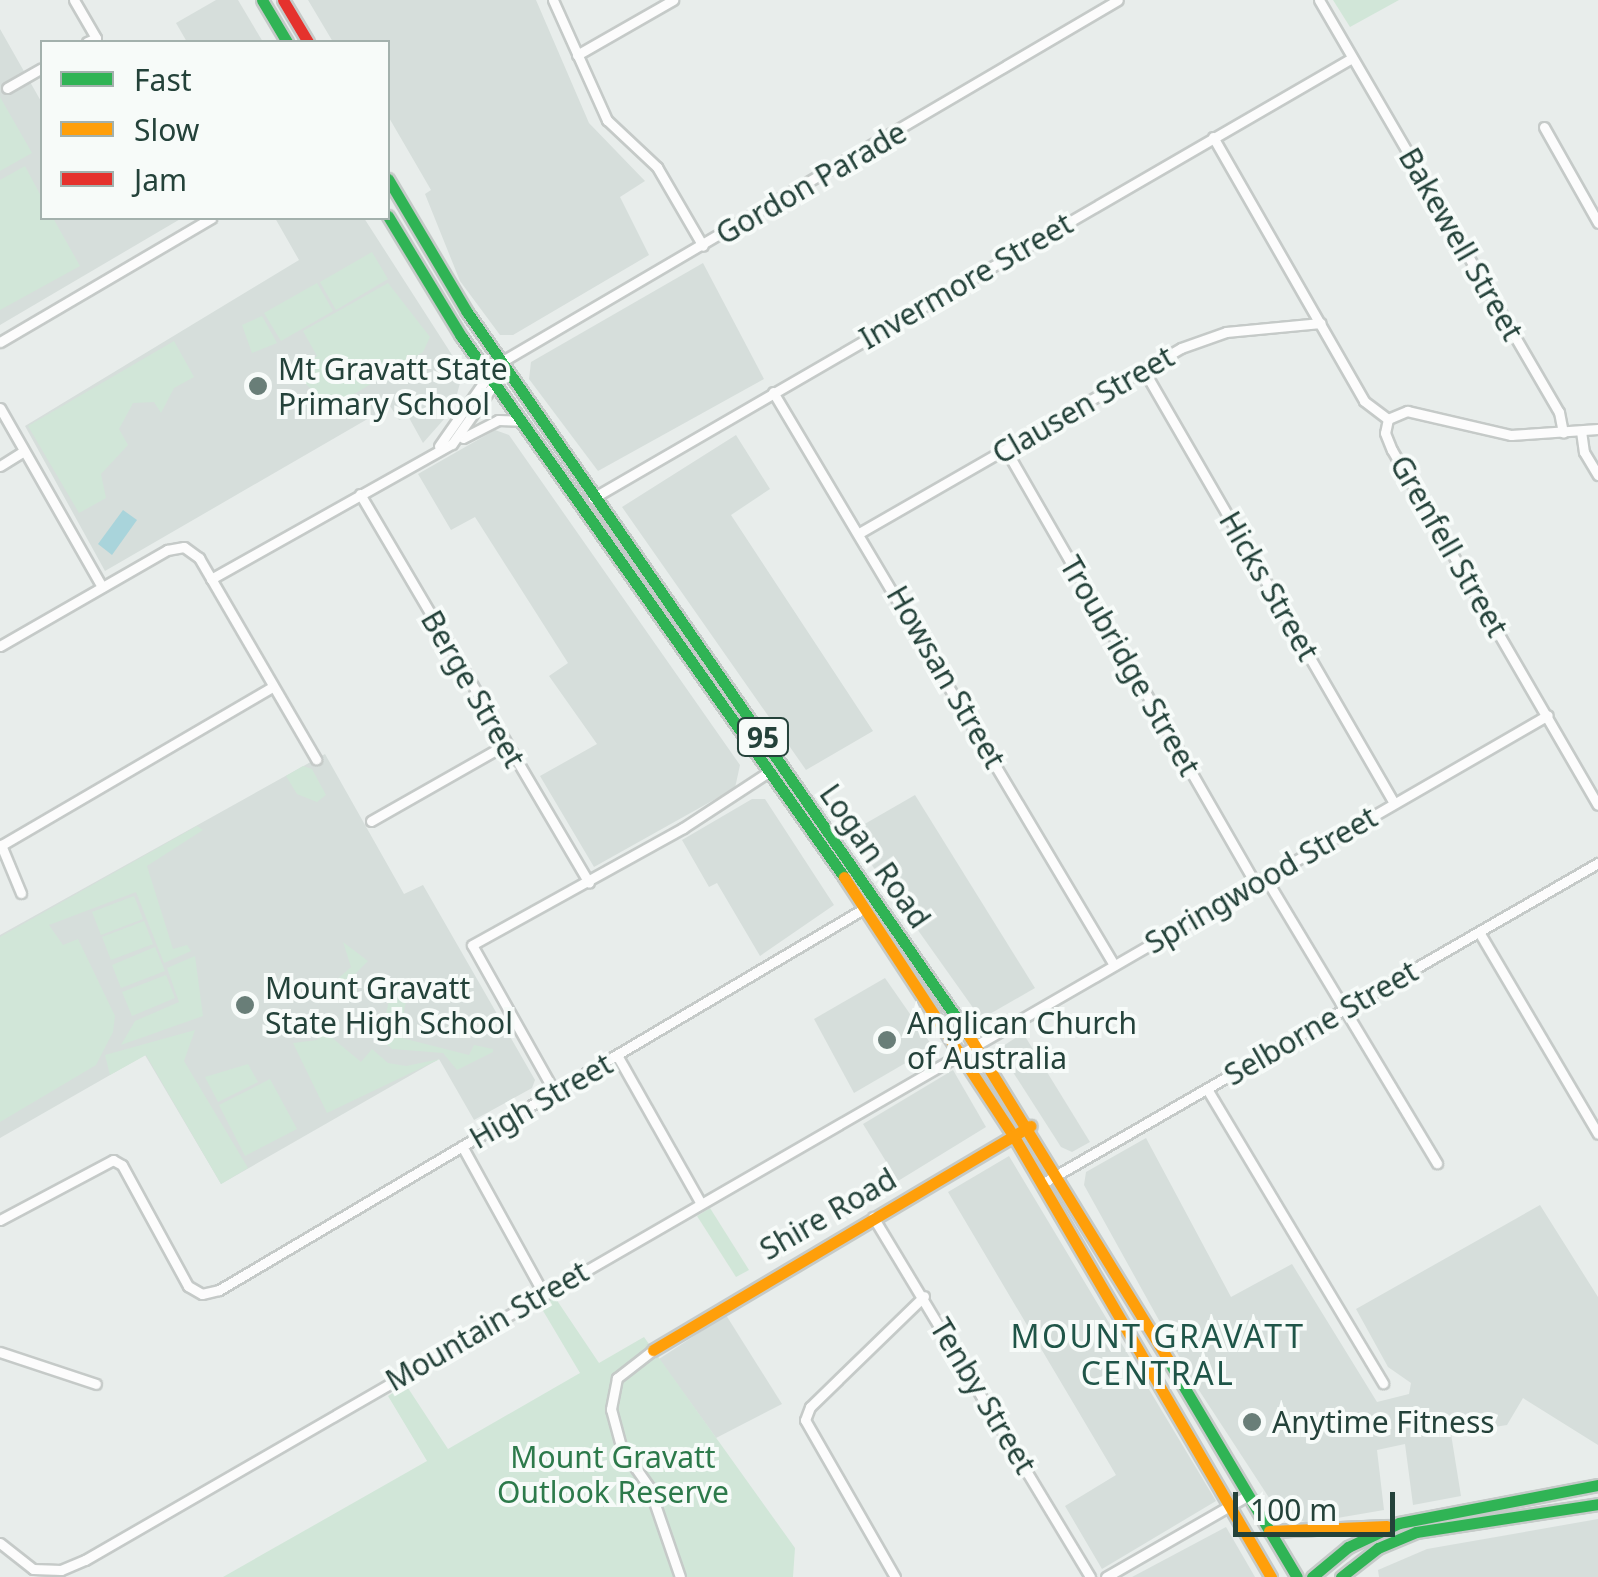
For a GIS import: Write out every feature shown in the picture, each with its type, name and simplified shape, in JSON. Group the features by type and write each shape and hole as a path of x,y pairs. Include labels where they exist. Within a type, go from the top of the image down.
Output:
{"main road":[{"path":"262,0 286,40"},
{"path":"283,0 307,40"},
{"name":"Logan Road","path":"390,183 502,362 870,904 958,1053 1044,1183 1271,1577"},
{"name":"Logan Road","path":"390,219 491,380 1030,1126 1297,1577"},
{"path":"491,380 502,362"},
{"name":"Shire Road","path":"653,1350 1030,1126"},
{"path":"1269,1531 1388,1527 1598,1485"},
{"path":"1342,1576 1378,1548 1416,1532 1598,1504"},
{"path":"1312,1577 1388,1527"}],"street":[{"path":"74,0 91,40"},
{"path":"553,0 607,120 657,167 703,246"},
{"path":"577,55 673,0"},
{"name":"Bakewell Street","path":"1319,0 1559,412 1563,432"},
{"name":"Gordon Parade","path":"502,362 1119,2"},
{"name":"Invermore Street","path":"580,505 1352,58"},
{"path":"7,88 40,69"},
{"path":"1544,127 1598,224"},
{"name":"Grenfell Street","path":"1214,137 1364,401 1388,419 1384,433 1392,450 1598,805"},
{"path":"0,342 208,220"},
{"name":"Clausen Street","path":"860,532 1144,369 1226,332 1321,323"},
{"name":"Hicks Street","path":"1144,369 1394,803"},
{"path":"452,444 491,380"},
{"path":"429,454 454,429 491,380"},
{"name":"Howsan Street","path":"773,392 860,532 1114,966"},
{"path":"0,408 102,587"},
{"path":"1388,419 1407,411 1487,432 1598,430"},
{"path":"211,579 429,454 493,422 520,421"},
{"path":"1582,431 1598,475"},
{"name":"Troubridge Street","path":"1006,450 1260,880 1437,1163"},
{"path":"0,466 24,452"},
{"name":"Berge Street","path":"360,494 505,746 589,882"},
{"path":"0,646 170,548 184,547 211,579 316,759"},
{"path":"21,893 0,845 272,688"},
{"name":"Springwood Street","path":"974,1044 1548,714"},
{"path":"370,821 505,746"},
{"path":"554,1090 472,945 589,882 770,771"},
{"name":"Selborne Street","path":"1044,1183 1598,863"},
{"name":"High Street","path":"0,1220 113,1160 122,1165 188,1286 202,1294 554,1090 618,1057 870,904"},
{"path":"1478,932 1598,1134"},
{"name":"Mountain Street","path":"0,1542 33,1569 60,1570 85,1560 974,1044"},
{"path":"618,1057 700,1202"},
{"path":"1206,1089 1383,1384"},
{"path":"462,1146 543,1293"},
{"name":"Tenby Street","path":"873,1217 1090,1577"},
{"path":"895,1577 805,1420 810,1406 924,1296"},
{"path":"653,1350 617,1378 611,1409 621,1447 649,1487 680,1577"},
{"path":"0,1352 96,1384"},
{"path":"1106,1577 1247,1496"}],"shaded area":[{"path":"216,0 238,0 262,40 186,40 176,23"},
{"path":"308,0 536,0 589,123 645,181 620,197 649,255 513,335 500,335 460,281 425,194 431,190 390,119 390,40 332,40"},
{"path":"0,29 40,99 40,220 179,220 0,325"},
{"name":"Mt Gravatt State Primary School","path":"276,220 365,220 463,372 453,409 423,443 408,416 399,420 390,406 105,571 25,426 299,260"},
{"path":"703,263 764,379 598,471 529,379 531,362"},
{"path":"495,430 509,435 740,765 735,788 594,867 540,776 597,744 549,676 568,663 475,517 451,530 418,474"},
{"path":"736,435 770,489 731,515 873,731 806,770 622,507"},
{"name":"Mount Gravatt State High School","path":"325,754 404,894 423,885 535,1080 532,1088 474,1120 439,1059 221,1184 145,1055 0,1138 0,935"},
{"path":"915,795 1035,988 981,1019 849,833"},
{"path":"752,799 765,799 834,905 760,956 717,883 709,887 682,840"},
{"path":"885,978 933,1047 854,1093 814,1019"},
{"path":"1023,1033 1090,1142 1072,1152 1061,1147 1002,1055 1003,1046"},
{"path":"953,1070 986,1127 898,1181 863,1124"},
{"path":"1146,1138 1231,1297 1292,1264 1377,1402 1409,1394 1411,1383 1388,1367 1356,1309 1540,1205 1598,1297 1598,1445 1523,1398 1507,1425 1451,1434 1461,1496 1413,1505 1405,1444 1377,1450 1384,1510 1308,1523 1279,1513 1191,1378 1084,1185 1086,1172"},
{"path":"1009,1156 1216,1501 1102,1569 1065,1506 1116,1475 948,1192"},
{"path":"726,1315 782,1404 716,1438 659,1359"},
{"path":"1598,1519 1598,1577 1379,1577 1378,1570 1427,1549"},
{"path":"1226,1527 1255,1577 1132,1577"}],"green space":[{"path":"1333,0 1399,0 1350,27"},
{"path":"0,97 32,153 0,171"},
{"path":"25,166 40,194 40,220 54,220 80,266 0,310 0,180"},
{"path":"372,252 388,279 336,310 320,282"},
{"path":"317,283 333,311 281,341 264,313"},
{"path":"388,283 430,337 423,352 356,393 333,401 314,392 299,377 300,367 317,356 303,331"},
{"path":"262,316 277,343 252,353 242,325"},
{"path":"174,341 194,377 174,388 161,413 154,402 133,403 119,429 128,445 101,474 106,498 79,513 28,426"},
{"path":"303,766 312,769 326,795 317,802 297,794 286,776"},
{"path":"197,826 203,830 147,866 173,949 187,945 191,951 164,963 136,892 49,925 63,945 78,939 115,1016 113,1032 96,1065 0,1122 0,937"},
{"path":"134,896 143,919 101,935 92,912"},
{"path":"144,921 153,944 111,960 102,937"},
{"path":"343,942 368,961 343,986 333,983 351,967"},
{"path":"155,947 165,971 121,988 112,965"},
{"path":"195,956 203,1016 121,1045 135,1021 179,1002 167,968"},
{"path":"166,975 175,998 132,1016 122,992"},
{"path":"392,987 409,989 398,1037 469,1055 474,1045 493,1052 457,1070 443,1053 392,1049 364,1024 383,1027"},
{"path":"195,1030 184,1061 248,1168 221,1184 146,1055 110,1075 105,1055"},
{"path":"324,1031 361,1062 372,1049 388,1063 406,1066 440,1059 327,1113 293,1043 317,1040"},
{"path":"248,1064 258,1082 218,1102 205,1077"},
{"path":"270,1079 297,1129 245,1156 219,1105"},
{"path":"710,1208 749,1270 736,1277 697,1216"},
{"name":"Mount Gravatt Outlook Reserve","path":"554,1296 599,1363 644,1337 795,1548 793,1577 223,1577 427,1461 388,1396 406,1385 448,1449 580,1373 539,1304"}],"water":[{"path":"123,510 137,520 112,555 98,544"}],"traffic: fast":[{"path":"262,0 286,40"},
{"path":"390,182 467,312 969,1036"},
{"path":"390,219 461,336 844,877"},
{"path":"1168,1360 1297,1577"},
{"path":"1312,1577 1348,1547 1399,1523 1598,1485"},
{"path":"1341,1577 1378,1548 1416,1532 1598,1504"}],"traffic: slow":[{"path":"844,877 1013,1135 1271,1577"},
{"path":"969,1036 1168,1360"},
{"path":"653,1350 1030,1126"},
{"path":"1269,1531 1387,1526"}],"traffic: jam":[{"path":"283,0 307,40"}],"place":[{"name":"Mt Gravatt State Primary School","path":"258,386"},
{"name":"Mount Gravatt State High School","path":"245,1005"},
{"name":"Anglican Church of Australia","path":"887,1040"},
{"name":"Anytime Fitness","path":"1252,1422"}],"district":[{"name":"MOUNT GRAVATT CENTRAL","path":"1158,1356"}]}
